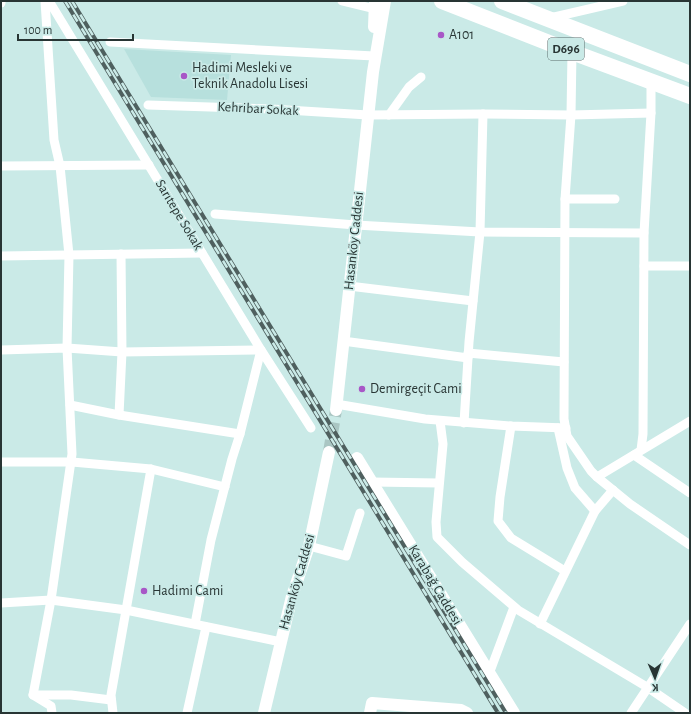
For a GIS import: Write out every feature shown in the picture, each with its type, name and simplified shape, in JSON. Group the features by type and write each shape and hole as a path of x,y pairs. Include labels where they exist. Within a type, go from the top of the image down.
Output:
{"highway":[{"name":"D696","path":"442,1 690,96"},
{"name":"D696","path":"502,1 690,74"}],"street":[{"path":"33,695 51,600 72,462 67,348 69,255 60,166 54,140 45,1"},
{"name":"Sarıtepe Sokak","path":"49,1 261,350 311,428"},
{"path":"342,1 375,5 373,72"},
{"path":"373,72 385,1"},
{"path":"548,19 623,1"},
{"path":"110,42 374,56"},
{"path":"572,52 571,115 565,199 564,419 562,428 567,468 575,488 595,511"},
{"name":"Hasanköy Caddesi","path":"336,407 373,72"},
{"path":"389,115 409,87 421,77"},
{"path":"637,453 643,434 644,233 651,81"},
{"name":"Kehribar Sokak","path":"148,105 271,109 368,115 571,115 650,113"},
{"path":"464,423 468,355 480,232 483,114"},
{"path":"1,166 149,165"},
{"path":"565,199 615,199"},
{"path":"215,214 356,225 480,232 644,233"},
{"path":"1,256 202,253"},
{"path":"119,415 122,352 121,254"},
{"path":"644,266 690,266"},
{"path":"349,286 473,301"},
{"path":"343,341 468,355 564,362"},
{"path":"1,350 67,348 122,352 261,350 211,540 194,624"},
{"path":"70,405 119,415 240,434"},
{"path":"336,407 440,421 562,428"},
{"path":"440,421 443,444 436,522 437,537 462,562 514,607 647,687 685,713"},
{"path":"597,477 690,421"},
{"path":"511,426 500,497 498,521 511,538 565,571"},
{"path":"562,428 591,471 597,477 630,504 690,545"},
{"name":"Hasanköy Caddesi","path":"264,713 292,596 309,546 329,452"},
{"path":"637,453 690,493"},
{"name":"Karabağ Caddesi","path":"357,458 514,713"},
{"path":"1,462 72,462 151,469 225,487"},
{"path":"112,713 111,694 151,469"},
{"path":"372,482 439,483"},
{"path":"540,624 595,511 613,490"},
{"path":"309,546 346,556 360,513"},
{"path":"1,603 51,600 126,610 281,642"},
{"path":"489,674 514,607"},
{"path":"631,713 690,624"},
{"path":"187,713 206,627"},
{"path":"33,695 71,695 111,700"},
{"path":"33,695 52,706 52,713"},
{"path":"370,713 372,702 461,710 467,713"}],"shaded area":[{"name":"Hadimi Mesleki ve Teknik Anadolu Lisesi","path":"124,49 231,55 227,100 151,97"}],"tunnel":[{"path":"329,452 336,410"}],"railway":[{"path":"65,1 498,713"},
{"path":"72,1 506,713"}],"place":[{"name":"A101","path":"441,35"},
{"name":"Hadimi Mesleki ve Teknik Anadolu Lisesi","path":"184,76"},
{"name":"Demirgeçit Cami","path":"362,389"},
{"name":"Hadimi Cami","path":"144,591"}]}
